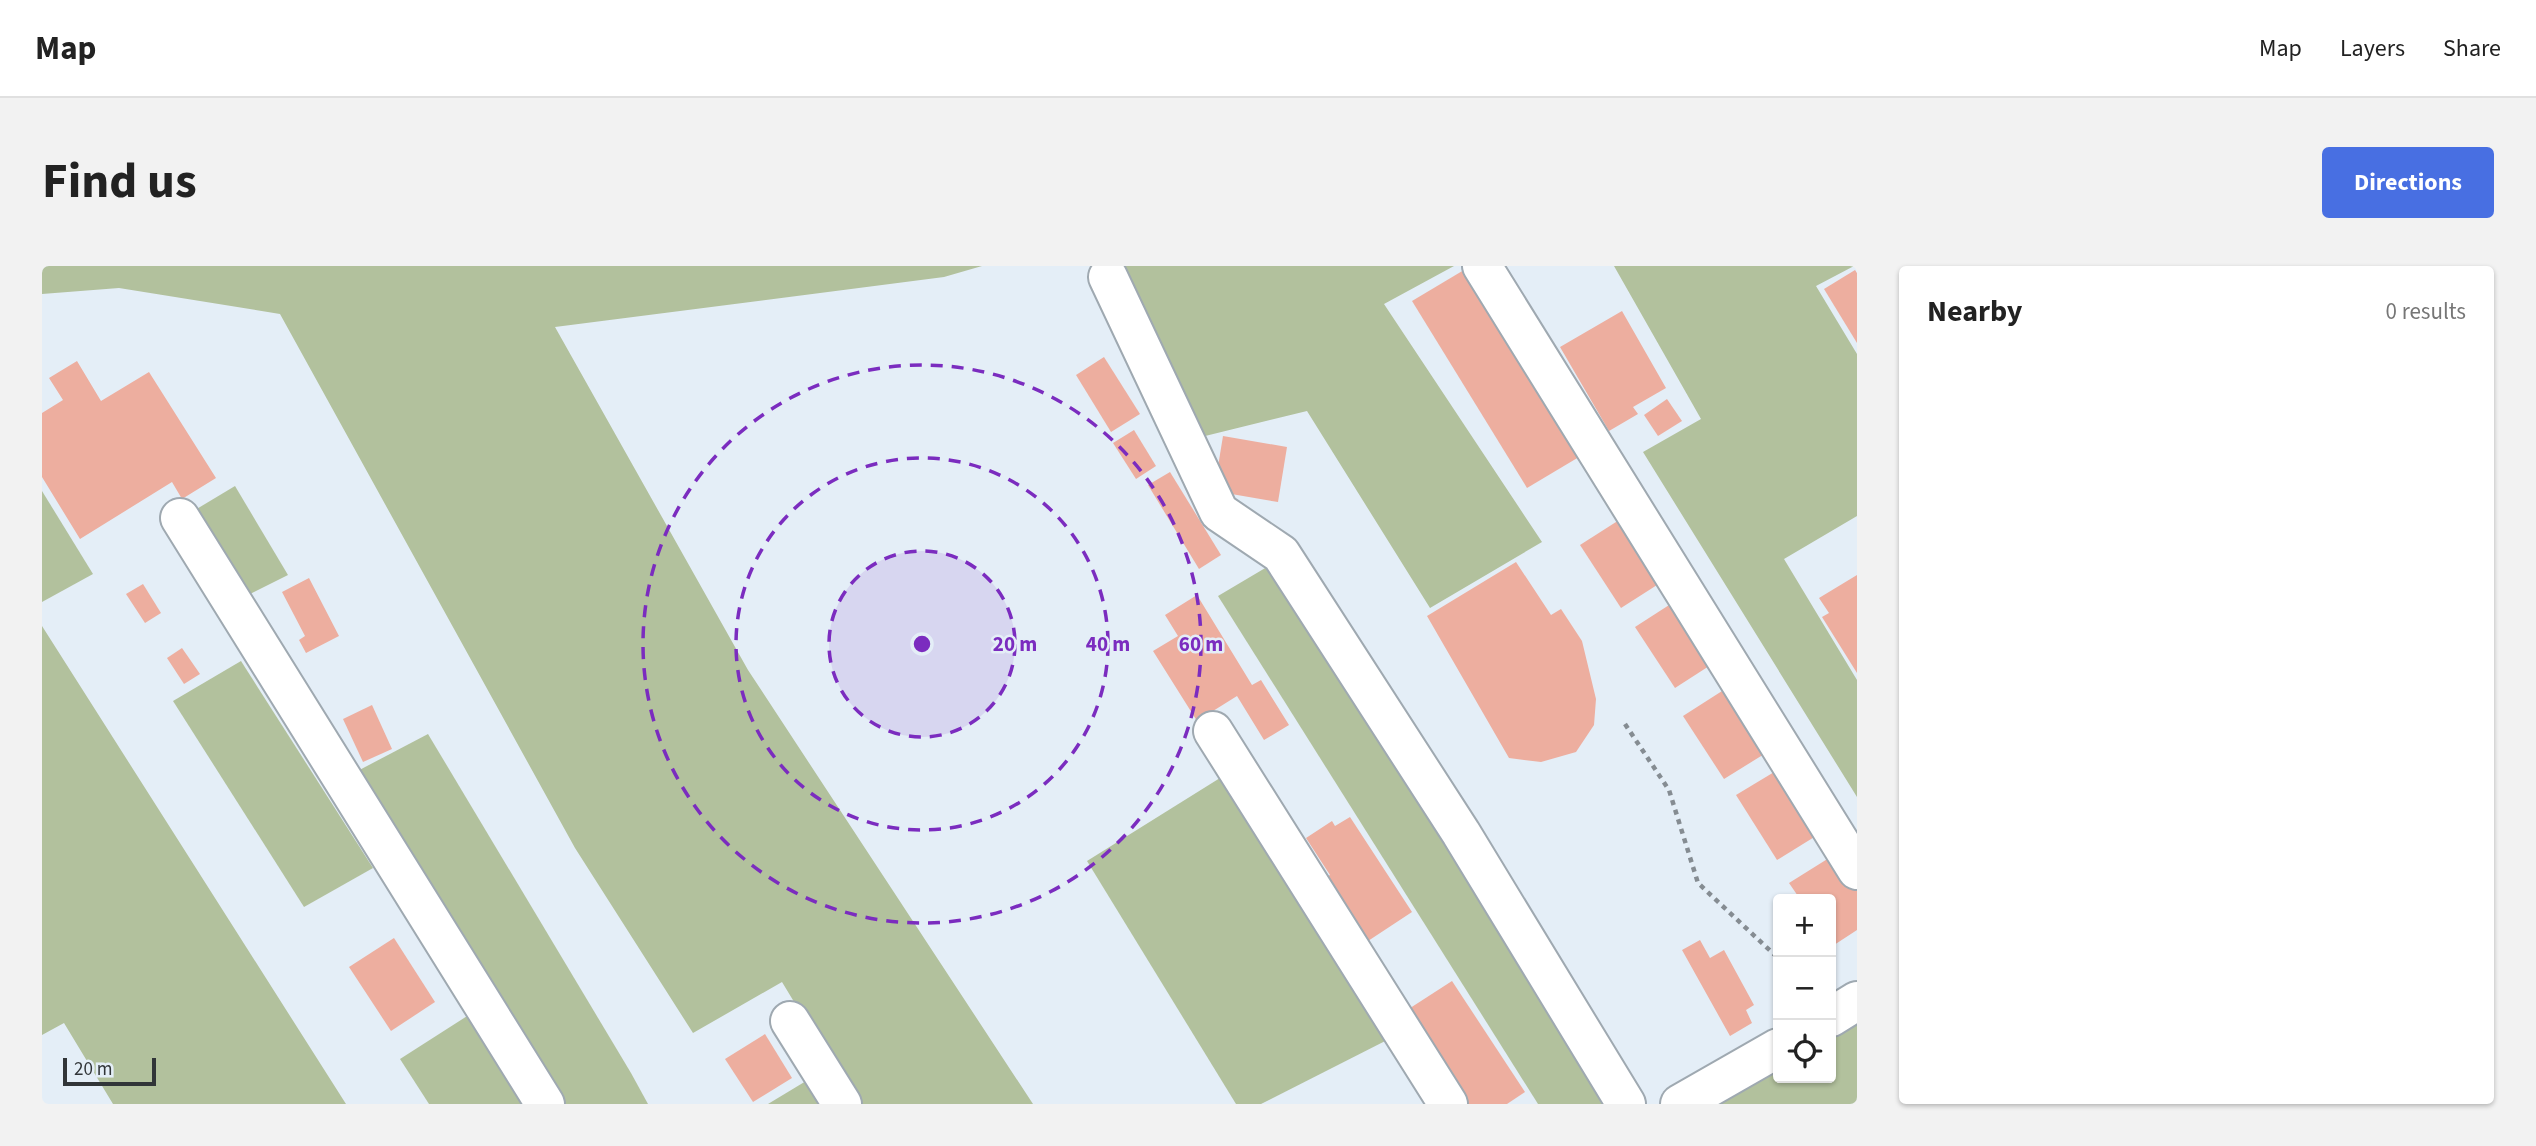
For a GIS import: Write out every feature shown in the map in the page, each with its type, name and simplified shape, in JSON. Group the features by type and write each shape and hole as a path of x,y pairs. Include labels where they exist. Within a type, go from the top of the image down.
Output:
{"street":[{"path":"1482,266 1857,870"},
{"path":"1108,277 1219,512 1281,554 1461,833 1626,1104"},
{"path":"180,518 545,1104"},
{"path":"1213,731 1448,1104"},
{"path":"1836,1014 1857,1001"},
{"path":"790,1021 842,1104"},
{"path":"1680,1104 1773,1051"}],"path":[{"path":"1625,724 1670,790 1698,883 1777,957"}],"green space":[{"path":"42,266 982,266 944,277 555,327 748,670 1033,1104 856,1104 782,982 693,1033 575,848 280,314 119,288 42,294"},
{"path":"1114,266 1454,266 1384,304 1542,542 1430,608 1307,411 1193,439"},
{"path":"1614,266 1854,266 1816,286 1857,354 1857,516 1784,559 1857,680 1857,797 1643,452 1701,419"},
{"path":"235,486 288,575 242,598 190,513"},
{"path":"42,491 93,574 42,602"},
{"path":"1277,561 1616,1104 1538,1104 1218,596"},
{"path":"42,626 346,1104 113,1104 64,1023 42,1035"},
{"path":"241,661 373,868 304,907 173,701"},
{"path":"428,734 648,1104 553,1104 348,776"},
{"path":"1220,778 1397,1035 1261,1104 1236,1104 1087,861"},
{"path":"475,1011 534,1104 429,1104 400,1059"},
{"path":"1857,1011 1857,1104 1693,1104 1773,1058 1773,1083 1836,1083 1836,1023"},
{"path":"816,1075 834,1104 768,1104"}],"building":[{"path":"1469,267 1579,457 1527,488 1412,301"},
{"path":"1855,270 1857,273 1857,343 1824,289"},
{"path":"1622,311 1666,388 1633,407 1638,414 1609,431 1560,347"},
{"path":"1104,357 1140,414 1111,432 1076,375"},
{"path":"77,361 101,401 149,372 216,478 182,499 172,482 80,539 42,477 42,413 63,400 49,378"},
{"path":"1667,399 1682,421 1658,436 1644,415"},
{"path":"1134,430 1156,466 1136,479 1113,443"},
{"path":"1223,436 1287,447 1278,502 1214,491"},
{"path":"1170,472 1221,555 1199,569 1148,485"},
{"path":"1627,515 1668,578 1621,608 1580,545"},
{"path":"1516,562 1551,615 1561,609 1582,641 1596,699 1594,725 1576,752 1541,762 1509,758 1427,616"},
{"path":"1857,575 1857,673 1822,617 1829,613 1819,598"},
{"path":"309,578 339,636 306,653 299,640 305,636 282,592"},
{"path":"143,584 161,613 145,623 126,594"},
{"path":"1197,595 1252,685 1261,680 1289,725 1264,740 1237,696 1197,721 1153,651 1178,636 1165,615"},
{"path":"1680,598 1720,659 1675,688 1635,627"},
{"path":"182,648 200,674 184,684 167,658"},
{"path":"1733,684 1774,748 1724,779 1683,716"},
{"path":"372,705 392,749 363,762 343,719"},
{"path":"1784,766 1824,831 1777,860 1736,795"},
{"path":"1350,817 1412,912 1368,941 1326,877 1330,875 1306,838 1332,821 1335,826"},
{"path":"1837,853 1857,885 1857,930 1836,944 1836,894 1797,894 1789,883"},
{"path":"394,938 435,1002 391,1031 349,967"},
{"path":"1700,940 1710,958 1724,950 1754,1005 1746,1010 1752,1023 1730,1036 1682,950"},
{"path":"1452,981 1525,1092 1507,1104 1465,1104 1404,1012"},
{"path":"765,1034 792,1078 753,1102 725,1059"}]}
